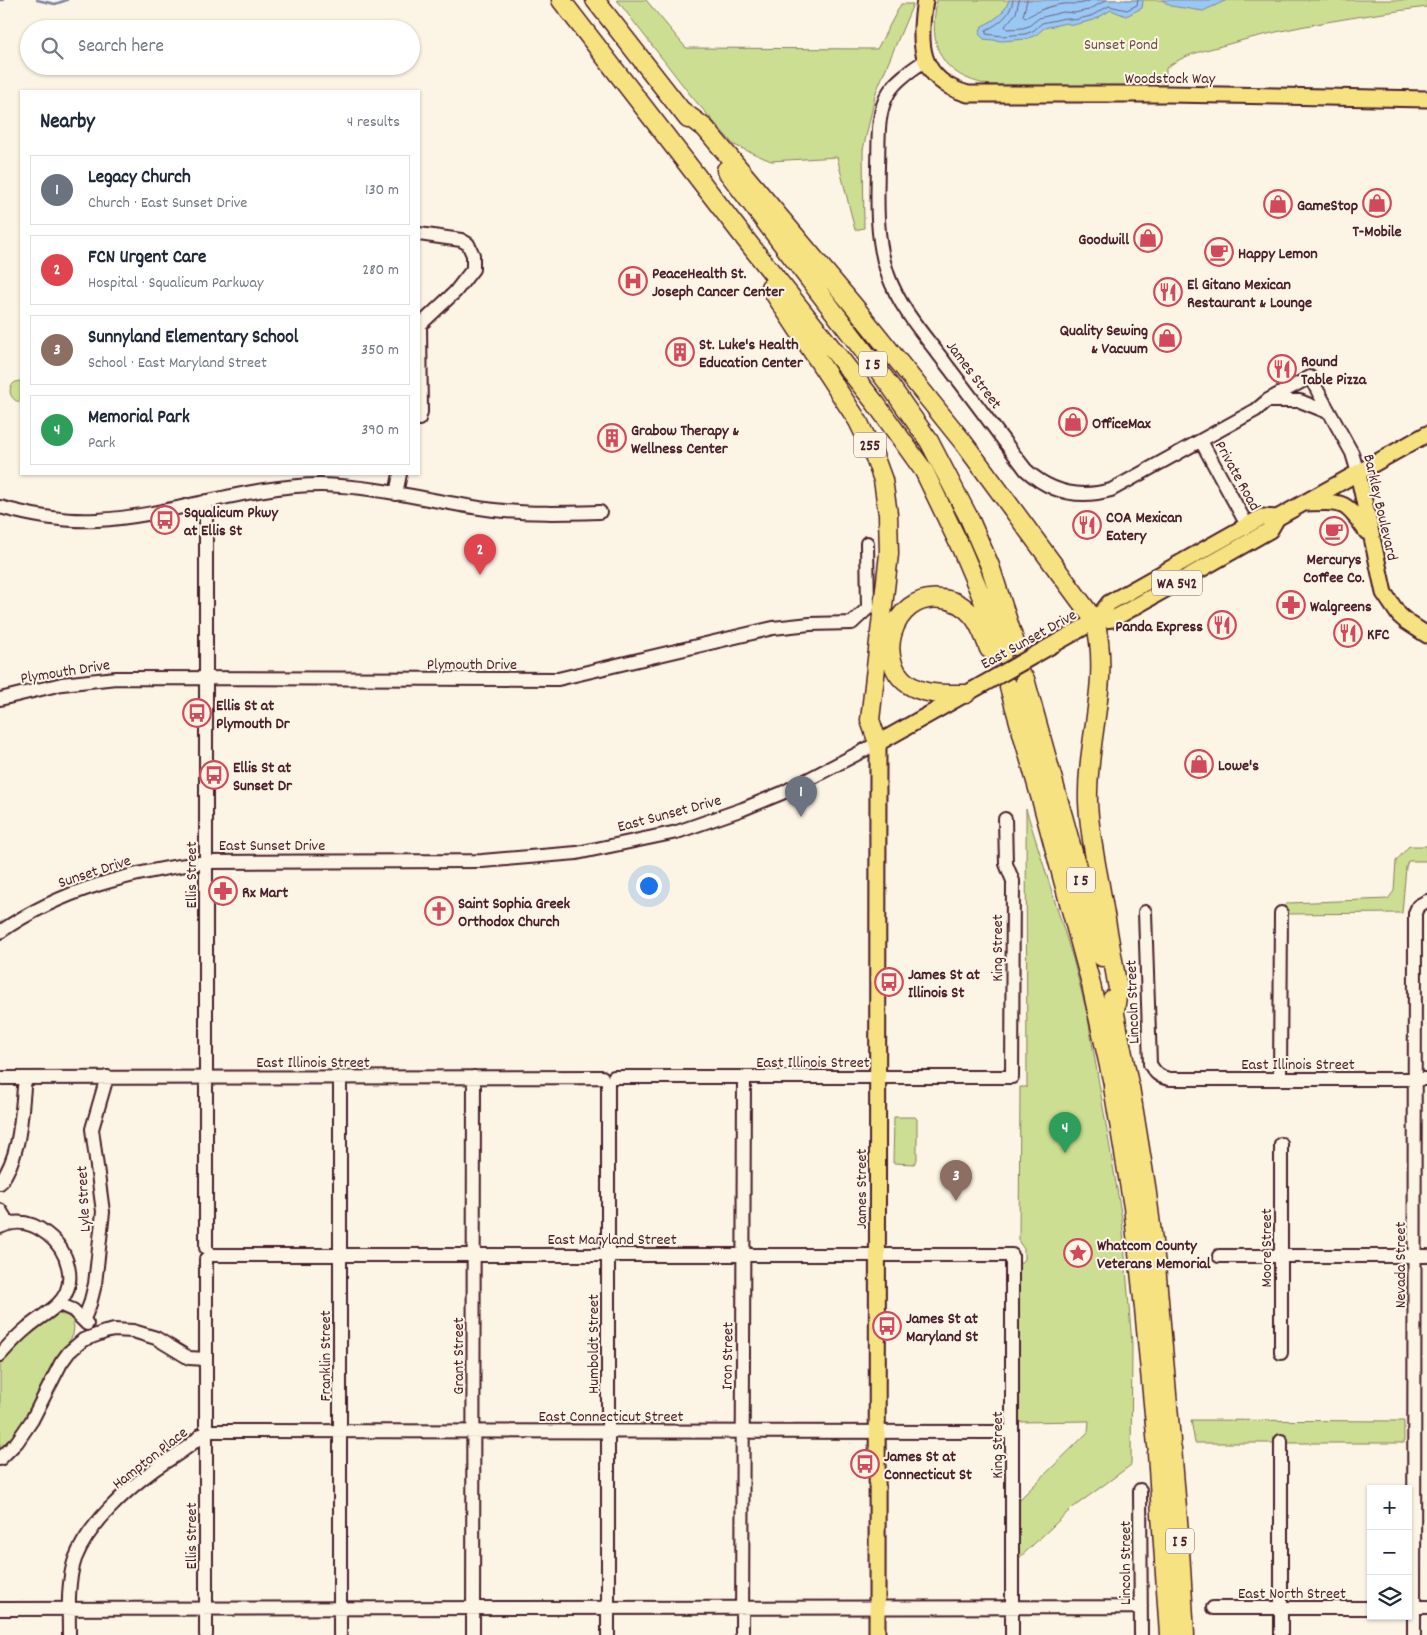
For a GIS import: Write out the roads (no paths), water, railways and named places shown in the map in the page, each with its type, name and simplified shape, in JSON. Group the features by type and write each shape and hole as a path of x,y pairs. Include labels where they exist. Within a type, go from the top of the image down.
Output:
{"highway":[{"name":"I 5","path":"561,0 746,240 876,404 924,471 961,548 1004,653"},
{"name":"I 5","path":"595,0 891,387 929,441 969,518 990,566 1004,653"},
{"path":"681,110 705,128 854,306 963,442 1095,621 1100,639 1101,668 1089,772 1088,802 1092,840 1118,989 1115,1011"},
{"name":"255","path":"746,240 752,259 858,421 872,450 883,480 888,514 889,554 870,720 878,743"},
{"path":"878,743 889,646 898,619 907,608 917,601 932,597 947,599 960,604 973,616 983,634 1004,653"},
{"path":"889,646 896,670 906,683 914,688 932,693 968,692"},
{"name":"I 5","path":"1025,679 1090,911 1115,1011 1121,1086"},
{"name":"I 5","path":"1009,687 1087,971 1121,1086 1146,1186 1156,1265 1164,1447 1169,1635"},
{"name":"I 5","path":"1164,1447 1180,1533 1185,1635"}],"main road":[{"path":"925,0 920,37 926,60"},
{"name":"Woodstock Way","path":"926,60 931,69 944,83 959,91 978,95 1168,94 1427,99"},
{"name":"East Sunset Drive","path":"878,743 1095,621 1113,619 1122,614 1270,530 1277,518 1427,434"},
{"name":"Barkley Boulevard","path":"1358,472 1382,587 1388,600 1403,619 1427,635"},
{"path":"1305,503 1335,502 1343,504 1353,511 1371,537"},
{"name":"East Sunset Drive","path":"1095,621 1106,604 1262,516 1277,518"},
{"name":"James Street","path":"876,1635 878,743"}],"street":[{"name":"James Street","path":"926,60 897,82 889,92 883,105 880,120 877,193 880,238 886,268 896,293 919,329 1026,470 1033,476 1053,488 1066,493 1086,495 1111,490 1256,410 1268,400 1310,377"},
{"path":"420,234 461,240 468,244 473,255 473,269 455,292 420,325 420,416"},
{"name":"Barkley Boulevard","path":"1310,377 1352,453 1358,472"},
{"path":"1268,400 1300,402 1330,413"},
{"name":"Private Road","path":"1201,441 1248,525"},
{"path":"396,494 400,475"},
{"path":"0,508 47,518 96,520 133,516 264,490 308,485 338,486 502,511 540,513 600,512"},
{"name":"Ellis Street","path":"206,501 206,1078 208,1254 206,1635"},
{"name":"Plymouth Drive","path":"0,699 62,684 105,678 558,679 773,628 810,624 852,623 868,608 867,544"},
{"name":"East Sunset Drive","path":"206,862 482,861 539,857 593,850 677,832 743,809 782,793 878,743"},
{"name":"King Street","path":"1006,820 1006,864 1013,881 1012,1077"},
{"name":"Sunset Drive","path":"0,932 33,911 87,887 141,872 206,862"},
{"name":"Nevada Street","path":"1414,1635 1417,1607 1421,1256 1421,1079 1415,914 1418,906 1427,901"},
{"name":"Lincoln Street","path":"1144,912 1150,1064 1154,1072 1170,1079"},
{"path":"1280,913 1280,1079"},
{"name":"East Illinois Street","path":"0,1078 474,1077 608,1079 1012,1077"},
{"name":"Grant Street","path":"473,1635 474,1077"},
{"name":"Iron Street","path":"742,1635 744,1077"},
{"path":"0,1183 12,1161 17,1141 25,1078"},
{"name":"Lyle Street","path":"84,1319 95,1284 103,1212 92,1129 107,1078"},
{"name":"Franklin Street","path":"340,1078 340,1635"},
{"name":"Humboldt Street","path":"608,1079 608,1635"},
{"name":"East Illinois Street","path":"1170,1079 1421,1079"},
{"name":"Moore Street","path":"1281,1144 1281,1353"},
{"path":"0,1210 4,1225 22,1222 38,1228 54,1240 65,1256 69,1269 69,1282 66,1293 59,1304 20,1334 0,1355"},
{"name":"East Maryland Street","path":"208,1254 1012,1255"},
{"name":"King Street","path":"1012,1255 1012,1635"},
{"path":"1219,1256 1421,1256"},
{"path":"59,1304 73,1310 84,1319 93,1335"},
{"path":"0,1459 17,1442 32,1420 61,1363 77,1344 93,1335 114,1330 133,1330 156,1338 188,1358 206,1358"},
{"name":"East Connecticut Street","path":"206,1432 1012,1432"},
{"name":"Hampton Place","path":"69,1635 71,1578 75,1561 87,1538 99,1522 140,1480 198,1440 206,1432"},
{"path":"1281,1441 1281,1635"},
{"name":"Lincoln Street","path":"1140,1490 1141,1635"},
{"path":"0,1609 1141,1608"},
{"name":"East North Street","path":"1214,1608 1367,1608"}],"water":[{"name":"Sunset Pond","path":"1009,0 1143,1 1142,8 1126,16 1111,10 1094,20 1073,25 1066,23 1044,28 1036,35 1026,39 1002,41 984,39 979,34 982,26 999,16"},
{"name":"Sunset Pond","path":"1162,0 1227,0 1203,11 1171,6"}],"waterway":[{"path":"37,0 55,4 67,0"}],"tunnel":[{"path":"994,659 1009,687"}],"place":[{"name":"T-Mobile","path":"1377,203"},
{"name":"GameStop","path":"1278,204"},
{"name":"Goodwill","path":"1148,238"},
{"name":"Happy Lemon","path":"1219,252"},
{"name":"PeaceHealth St. Joseph Cancer Center","path":"633,281"},
{"name":"El Gitano Mexican Restaurant & Lounge","path":"1168,292"},
{"name":"Quality Sewing & Vacuum","path":"1167,338"},
{"name":"St. Luke's Health Education Center","path":"680,352"},
{"name":"Round Table Pizza","path":"1282,369"},
{"name":"OfficeMax","path":"1073,422"},
{"name":"Grabow Therapy & Wellness Center","path":"612,438"},
{"name":"Squalicum Pkwy at Ellis St","path":"165,520"},
{"name":"COA Mexican Eatery","path":"1087,525"},
{"name":"Mercurys Coffee Co.","path":"1334,531"},
{"name":"FCN Urgent Care","path":"480,575"},
{"name":"Walgreens","path":"1291,605"},
{"name":"Panda Express","path":"1222,625"},
{"name":"KFC","path":"1348,633"},
{"name":"Ellis St at Plymouth Dr","path":"197,713"},
{"name":"Lowe's","path":"1199,764"},
{"name":"Ellis St at Sunset Dr","path":"214,775"},
{"name":"Legacy Church","path":"801,817"},
{"name":"Rx Mart","path":"223,891"},
{"name":"Saint Sophia Greek Orthodox Church","path":"439,911"},
{"name":"James St at Illinois St","path":"889,982"},
{"name":"Memorial Park","path":"1065,1153"},
{"name":"Sunnyland Elementary School","path":"956,1201"},
{"name":"Whatcom County Veterans Memorial","path":"1078,1253"},
{"name":"James St at Maryland St","path":"887,1326"},
{"name":"James St at Connecticut St","path":"865,1464"}]}
